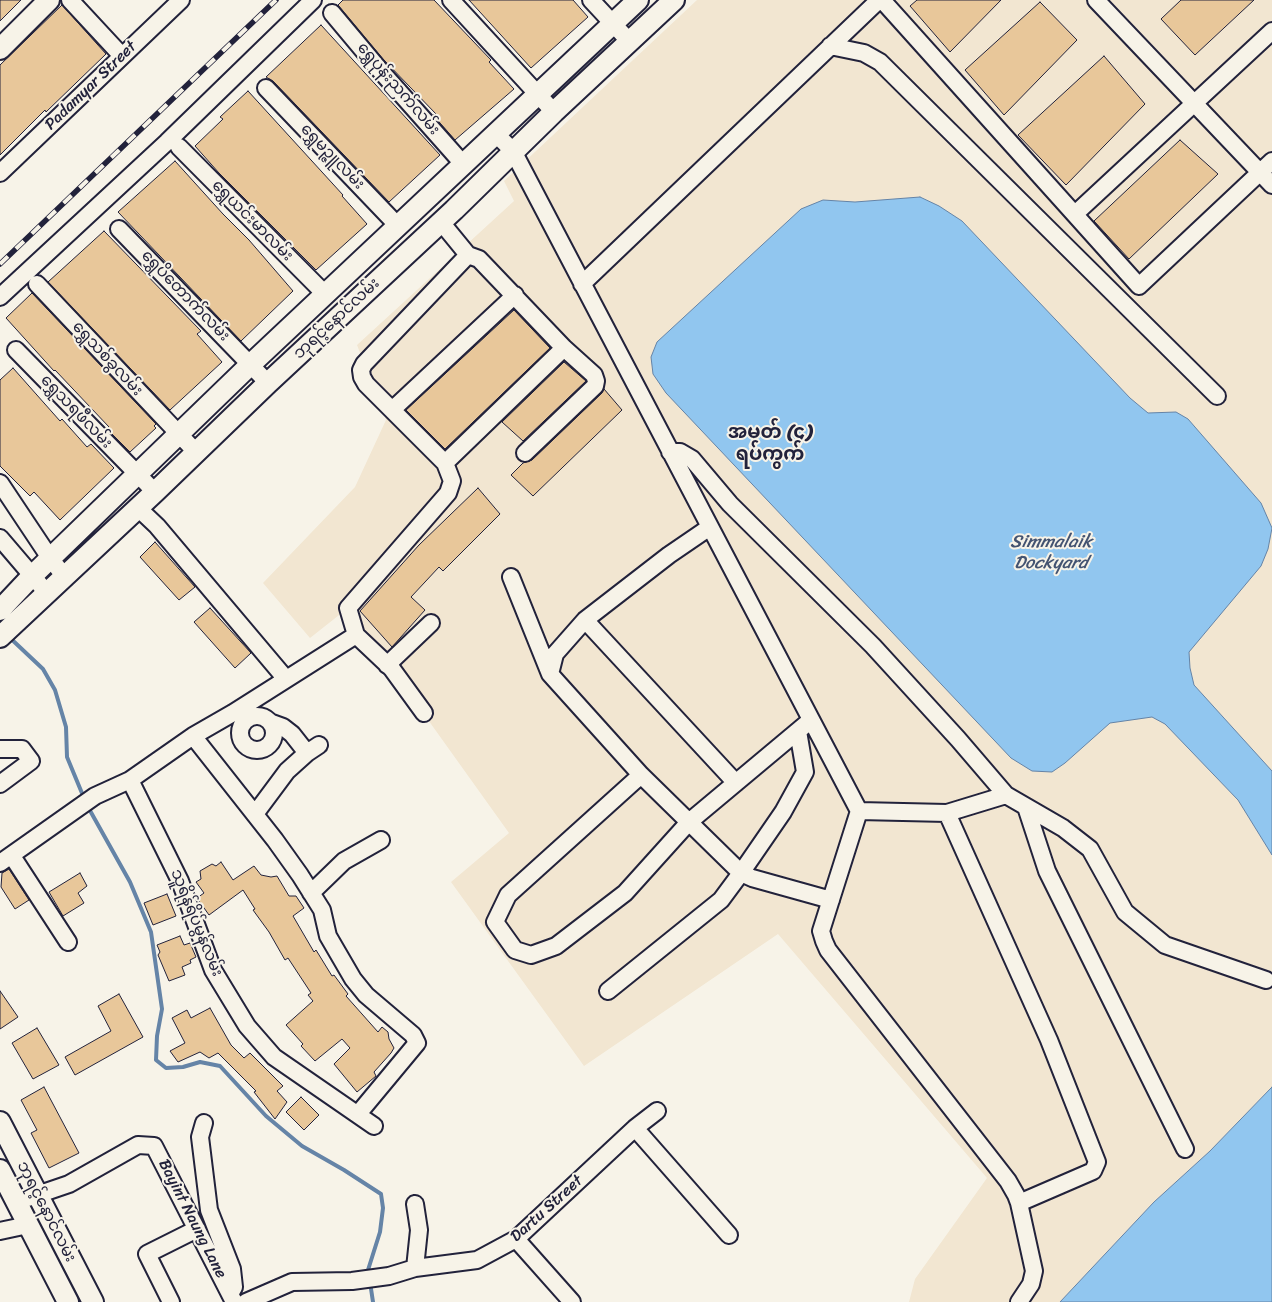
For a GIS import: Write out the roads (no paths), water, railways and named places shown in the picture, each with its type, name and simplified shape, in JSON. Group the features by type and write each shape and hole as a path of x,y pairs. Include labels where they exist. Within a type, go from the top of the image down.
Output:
{"main road":[{"path":"0,49 49,0"},
{"name":"ဘုရင့်နောင်လမ်း","path":"0,610 50,558 251,364 638,0"},
{"name":"ဘုရင့်နောင်လမ်း","path":"7,631 674,0"},
{"name":"ဘုရင့်နောင်လမ်း","path":"0,1122 93,1302"},
{"name":"ဘုရင့်နောင်လမ်း","path":"0,1170 68,1302"}],"street":[{"path":"70,0 122,56"},
{"name":"Padamyar Street","path":"0,173 182,0"},
{"path":"0,297 167,142 313,0"},
{"path":"451,0 554,112"},
{"path":"591,0 630,42"},
{"path":"582,284 880,0 1139,286 1272,161"},
{"path":"1096,0 1272,185"},
{"name":"ရွှေပုန်းညက်လမ်း","path":"332,14 464,165"},
{"path":"1075,214 1272,31"},
{"path":"830,46 864,53 880,62 1218,396"},
{"name":"ရွှေမဉ္ဇူလမ်း","path":"266,88 398,226"},
{"path":"495,133 513,151 859,810 821,931 824,941 828,950 1008,1181 1019,1203 1034,1271 1031,1284 1019,1302"},
{"name":"ရွှေယင်းမာလမ်း","path":"179,147 325,294"},
{"path":"441,222 468,255 479,258 564,348 594,375 595,386 525,453"},
{"name":"ရွှေပိတောက်လမ်း","path":"119,228 268,383"},
{"path":"424,713 387,665 356,635 348,608 448,493 452,481 445,463 366,384 361,370 364,364 468,255"},
{"name":"ရွှေသစ်ခွလမ်း","path":"36,284 196,452"},
{"path":"392,410 515,295"},
{"path":"445,463 564,348"},
{"name":"ရွှေသရဖီလမ်း","path":"16,350 155,492"},
{"path":"670,452 680,452 692,459 730,504 873,646 1006,795 1063,828 1090,849 1125,912 1165,945 1266,980"},
{"path":"0,483 50,558 65,577"},
{"path":"138,508 157,526 286,679"},
{"path":"550,674 555,654 585,620 669,556 710,528"},
{"path":"0,538 48,594"},
{"path":"511,577 550,674 641,775 741,873 752,878 831,900"},
{"path":"585,620 736,783"},
{"path":"387,665 431,624"},
{"path":"68,942 6,860 96,796 130,780 193,736 233,713 356,635"},
{"path":"641,775 508,895 495,922 515,950 531,955 556,946 624,893 689,822 811,720"},
{"path":"255,814 286,771 313,749 283,728 272,723"},
{"path":"608,992 721,900 741,873 783,812 805,772 798,731"},
{"path":"193,736 255,814 311,893 322,910 328,936 353,979 366,995 410,1031 417,1043 358,1114"},
{"path":"0,749 22,749 31,761 0,784"},
{"name":"သူရိန်ရိပ်မွန်လမ်း","path":"130,780 180,881 213,970 247,1026 274,1057 374,1126"},
{"path":"859,810 947,813 1006,795"},
{"path":"1026,807 1047,871 1185,1149"},
{"path":"947,813 1049,1040 1097,1162 1093,1172 1019,1203"},
{"path":"311,893 344,861 381,840"},
{"name":"Dartu Street","path":"246,1302 292,1282 352,1281 389,1276 415,1268 478,1260 516,1239 635,1128 658,1111"},
{"path":"204,1123 200,1137 209,1210 232,1269 234,1287 232,1298"},
{"path":"635,1128 729,1235"},
{"name":"Bayint Naung Lane","path":"36,1194 69,1184 138,1145 154,1146 232,1298"},
{"path":"16,1202 36,1194"},
{"path":"415,1204 419,1230 415,1268"},
{"path":"0,1231 28,1225"},
{"path":"171,1302 147,1254 197,1229"},
{"path":"516,1239 572,1302"}],"water":[{"name":"Simmalaik Dockyard","path":"920,197 939,206 962,221 1130,398 1148,413 1176,412 1188,419 1261,503 1272,528 1268,549 1261,566 1189,652 1194,685 1272,771 1272,855 1238,800 1165,724 1152,717 1110,723 1065,763 1052,772 1032,771 1011,758 666,393 653,374 651,357 657,342 801,209 823,200 855,202"},
{"path":"1272,1087 1272,1302 1060,1302 1154,1202 1210,1151"}],"waterway":[{"path":"8,636 43,669 55,690 66,727 67,757 84,798"},
{"path":"88,807 130,882 151,932 162,1009 157,1036 156,1060 166,1068 183,1067 200,1062 220,1066 266,1116 302,1146 381,1194 383,1208 380,1232 368,1270 369,1275"},
{"path":"370,1282 373,1302"}],"railway":[{"path":"0,264 276,0"}],"district":[{"name":"အမှတ် (၄) ရပ်ကွက်","path":"770,444"}]}
